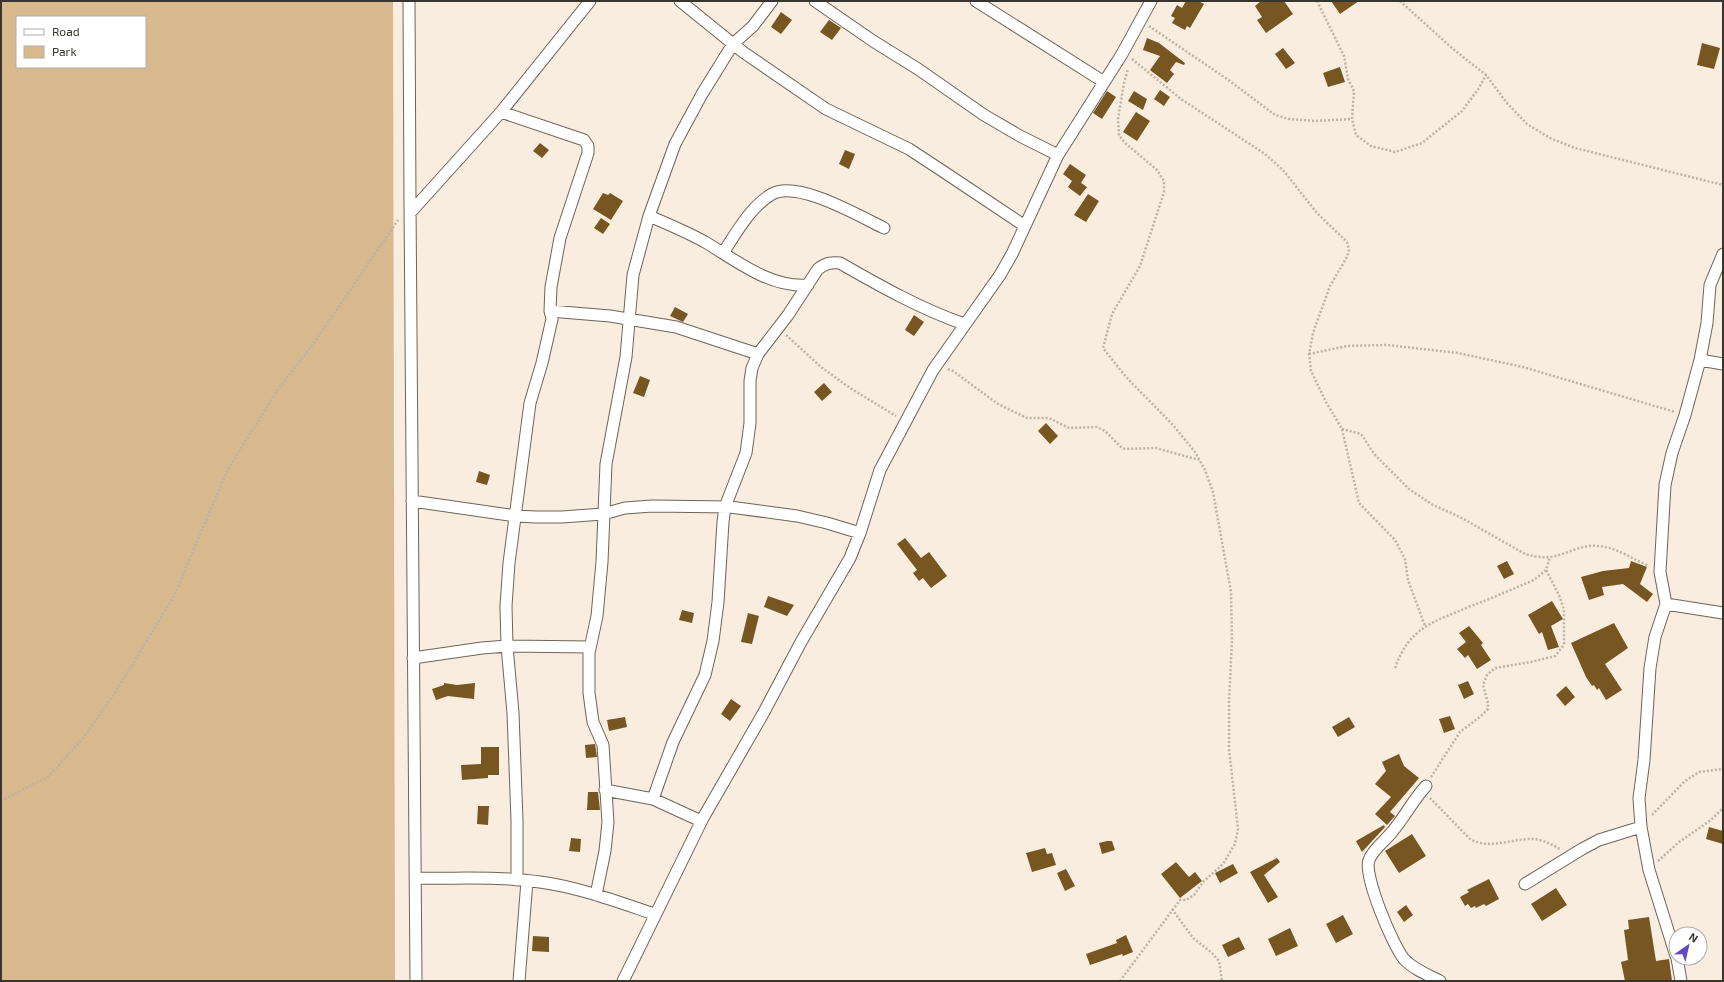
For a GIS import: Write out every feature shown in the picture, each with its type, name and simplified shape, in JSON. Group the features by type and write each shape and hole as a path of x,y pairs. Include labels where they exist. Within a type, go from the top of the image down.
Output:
{"street":[{"path":"410,1 410,208 416,981"},
{"path":"410,208 501,112 554,48 590,1"},
{"path":"680,1 733,44 826,109 908,150 1025,226"},
{"path":"596,895 605,851 608,822 603,745 593,722 590,693 590,647 597,616 600,586 606,464 626,357 633,275 649,216 675,144 702,94 733,44 753,26 772,1"},
{"path":"815,1 873,41 918,69 984,115 1020,136 1058,155"},
{"path":"976,1 1104,82"},
{"path":"622,981 701,822 764,712 801,642 838,581 860,533 880,470 905,422 937,364 1000,275 1012,254 1058,155 1104,82 1126,56 1150,1"},
{"path":"501,112 543,128 584,140 588,146 588,153 560,238 551,287 550,310 552,319 542,363 530,403 509,562 506,606 507,646 513,713 517,820 522,881 519,981"},
{"path":"723,253 759,204 772,194 783,190 801,192 821,198 884,228"},
{"path":"649,216 680,229 768,279 789,286 808,285"},
{"path":"1668,931 1649,870 1640,827 1639,798 1644,760 1650,668 1655,637 1666,604 1660,572 1665,485 1672,453 1685,415 1700,360 1707,323 1710,285 1723,254"},
{"path":"653,799 673,742 705,676 713,641 718,602 721,543 725,507 746,453 750,423 750,381 752,368 758,354 788,315 818,269 825,264 832,262 840,263 916,304 964,324"},
{"path":"550,310 591,313 676,328 758,354"},
{"path":"1700,360 1723,364"},
{"path":"412,501 516,516 562,517 603,514 625,508 652,506 725,507 797,516 828,523 860,533"},
{"path":"1666,604 1723,613"},
{"path":"413,658 507,646 590,647"},
{"path":"1426,786 1413,800 1393,831 1374,852 1369,860 1368,876 1398,952 1414,967 1440,981"},
{"path":"605,790 653,799 701,822"},
{"path":"1525,884 1599,840 1640,827"},
{"path":"415,878 540,882 596,895 654,914"},
{"path":"1678,966 1681,981"}],"path":[{"path":"1317,1 1344,56 1348,79 1354,91 1352,119 1356,135 1371,146 1396,152 1422,143 1462,111 1479,88 1486,75"},
{"path":"1400,1 1452,49 1486,75 1506,102 1527,124 1550,138 1575,148 1723,185"},
{"path":"1140,21 1227,79 1275,115 1289,119 1315,121 1352,119"},
{"path":"1126,56 1181,99 1265,154 1283,170 1317,213 1347,242 1349,250 1348,257 1330,286 1313,334 1309,354 1311,371 1326,402 1342,429 1358,503 1395,540 1405,559 1408,580 1425,626"},
{"path":"1120,981 1155,936 1172,909 1180,900 1186,900 1194,895 1203,882 1223,864 1235,844 1238,829 1229,749 1232,628 1231,592 1214,492 1200,460 1173,425 1152,401 1126,377 1103,348 1112,314 1140,266 1164,192 1164,181 1157,170 1125,143 1119,135 1118,119 1124,83 1126,56"},
{"path":"1,801 49,776 84,737 117,690 174,596 228,469 279,388 314,343 410,208"},
{"path":"778,328 821,367 850,388 905,422"},
{"path":"1309,354 1347,346 1387,345 1458,354 1523,367 1685,415"},
{"path":"937,364 953,371 998,404 1027,418 1049,418 1069,428 1097,427 1105,431 1120,447 1126,449 1156,448 1200,460"},
{"path":"1342,429 1361,434 1386,467 1409,489 1433,505 1460,517 1525,554 1550,557 1596,545 1612,548 1660,572"},
{"path":"1396,668 1402,652 1410,640 1425,626 1444,616 1534,580 1546,570 1550,557"},
{"path":"1546,570 1559,595 1564,610 1564,645 1555,656 1531,662 1502,665 1490,672 1483,685 1488,703 1488,709 1460,732 1426,786 1432,801 1470,839 1476,842 1488,845 1531,839 1541,840 1550,843 1570,856"},
{"path":"1640,827 1685,781 1699,772 1723,769"},
{"path":"1649,870 1679,842 1711,820 1723,808"},
{"path":"1172,909 1193,938 1219,961 1222,981"}],"green space":[{"path":"1,1 393,1 395,981 1,981"}],"building":[{"path":"1186,1 1198,1 1204,4 1190,28 1187,26 1185,30 1172,23 1175,18 1171,16 1177,5 1182,8"},
{"path":"1261,1 1284,1 1293,14 1266,33 1257,20 1262,17 1255,6"},
{"path":"1331,1 1359,1 1340,14"},
{"path":"781,12 792,20 781,34 771,27"},
{"path":"829,20 841,28 832,40 820,32"},
{"path":"1147,38 1159,43 1185,63 1184,65 1176,62 1170,70 1174,74 1167,83 1150,70 1160,56 1143,50"},
{"path":"1702,43 1720,48 1714,69 1697,65"},
{"path":"1283,48 1295,63 1286,69 1275,54"},
{"path":"1340,67 1345,82 1328,87 1323,73"},
{"path":"1160,90 1170,97 1164,106 1154,99"},
{"path":"1107,91 1116,97 1102,119 1093,113"},
{"path":"1134,91 1147,99 1143,110 1128,101"},
{"path":"1136,112 1150,121 1137,141 1123,132"},
{"path":"540,143 549,150 542,158 533,151"},
{"path":"845,150 855,154 849,169 839,164"},
{"path":"1070,164 1086,175 1081,183 1087,187 1080,196 1068,187 1072,181 1063,174"},
{"path":"603,193 608,195 610,193 623,201 611,220 593,209"},
{"path":"1088,194 1099,201 1086,222 1074,215"},
{"path":"601,218 610,224 603,234 594,228"},
{"path":"675,307 688,314 683,322 670,316"},
{"path":"914,315 924,322 914,336 905,330"},
{"path":"640,376 650,380 644,397 633,393"},
{"path":"824,383 832,392 822,401 814,392"},
{"path":"1046,423 1058,436 1050,444 1038,431"},
{"path":"479,471 490,475 487,485 476,482"},
{"path":"905,538 921,558 929,552 947,576 931,588 923,578 919,581 913,573 917,570 897,544"},
{"path":"1507,561 1514,574 1504,579 1497,566"},
{"path":"1631,561 1647,567 1640,584 1653,594 1647,602 1623,584 1602,587 1604,595 1589,600 1581,577 1603,571 1629,568"},
{"path":"768,596 794,605 787,616 764,607"},
{"path":"1552,601 1563,619 1551,626 1559,647 1548,650 1542,632 1539,634 1528,615"},
{"path":"682,610 694,613 692,623 679,620"},
{"path":"748,613 759,616 752,644 741,642"},
{"path":"1614,623 1628,648 1605,664 1622,690 1606,700 1599,688 1597,690 1594,685 1592,686 1586,677 1571,643"},
{"path":"1469,626 1483,643 1481,645 1491,660 1477,669 1468,655 1465,658 1457,649 1466,642 1459,633"},
{"path":"1468,681 1474,694 1464,699 1458,685"},
{"path":"444,683 457,685 475,683 474,699 448,696 436,700 432,689 444,685"},
{"path":"1566,686 1575,697 1565,706 1556,695"},
{"path":"731,699 741,706 730,721 721,714"},
{"path":"1450,716 1455,729 1444,733 1439,719"},
{"path":"625,717 627,727 609,731 607,720"},
{"path":"1349,717 1355,727 1338,737 1332,727"},
{"path":"595,744 597,757 586,758 585,745"},
{"path":"481,747 499,747 499,775 488,775 488,778 462,780 461,765 481,764"},
{"path":"1399,754 1404,766 1419,778 1390,812 1395,816 1387,825 1375,814 1391,797 1375,784 1386,771 1382,762"},
{"path":"588,792 598,792 600,810 587,810"},
{"path":"478,806 489,806 488,825 477,824"},
{"path":"1384,825 1385,827 1362,852 1356,841"},
{"path":"1709,827 1723,831 1723,844 1706,839"},
{"path":"1412,834 1426,856 1399,873 1385,851"},
{"path":"571,838 581,839 580,852 569,851"},
{"path":"1112,841 1115,850 1102,854 1099,843"},
{"path":"1045,848 1047,854 1052,853 1056,865 1032,872 1026,853"},
{"path":"1277,858 1280,862 1264,875 1278,897 1268,903 1250,872"},
{"path":"1176,862 1189,877 1195,872 1202,881 1180,898 1161,874"},
{"path":"1233,864 1238,873 1220,883 1215,873"},
{"path":"1066,869 1075,886 1065,891 1057,873"},
{"path":"1489,879 1499,899 1486,906 1484,904 1476,908 1475,906 1471,908 1468,904 1465,906 1460,897 1469,892 1467,890"},
{"path":"1556,888 1567,905 1542,921 1531,904"},
{"path":"1406,905 1413,915 1404,922 1397,912"},
{"path":"1343,915 1353,934 1336,943 1326,924"},
{"path":"1649,917 1656,961 1668,959 1668,966 1670,966 1672,981 1625,981 1621,962 1628,960 1624,930 1629,929 1628,920"},
{"path":"1290,928 1298,946 1276,956 1268,939"},
{"path":"1126,935 1133,952 1123,956 1122,954 1090,965 1086,954 1117,943 1116,940"},
{"path":"533,936 549,937 549,952 532,951"},
{"path":"1239,937 1245,949 1228,957 1222,945"}]}
